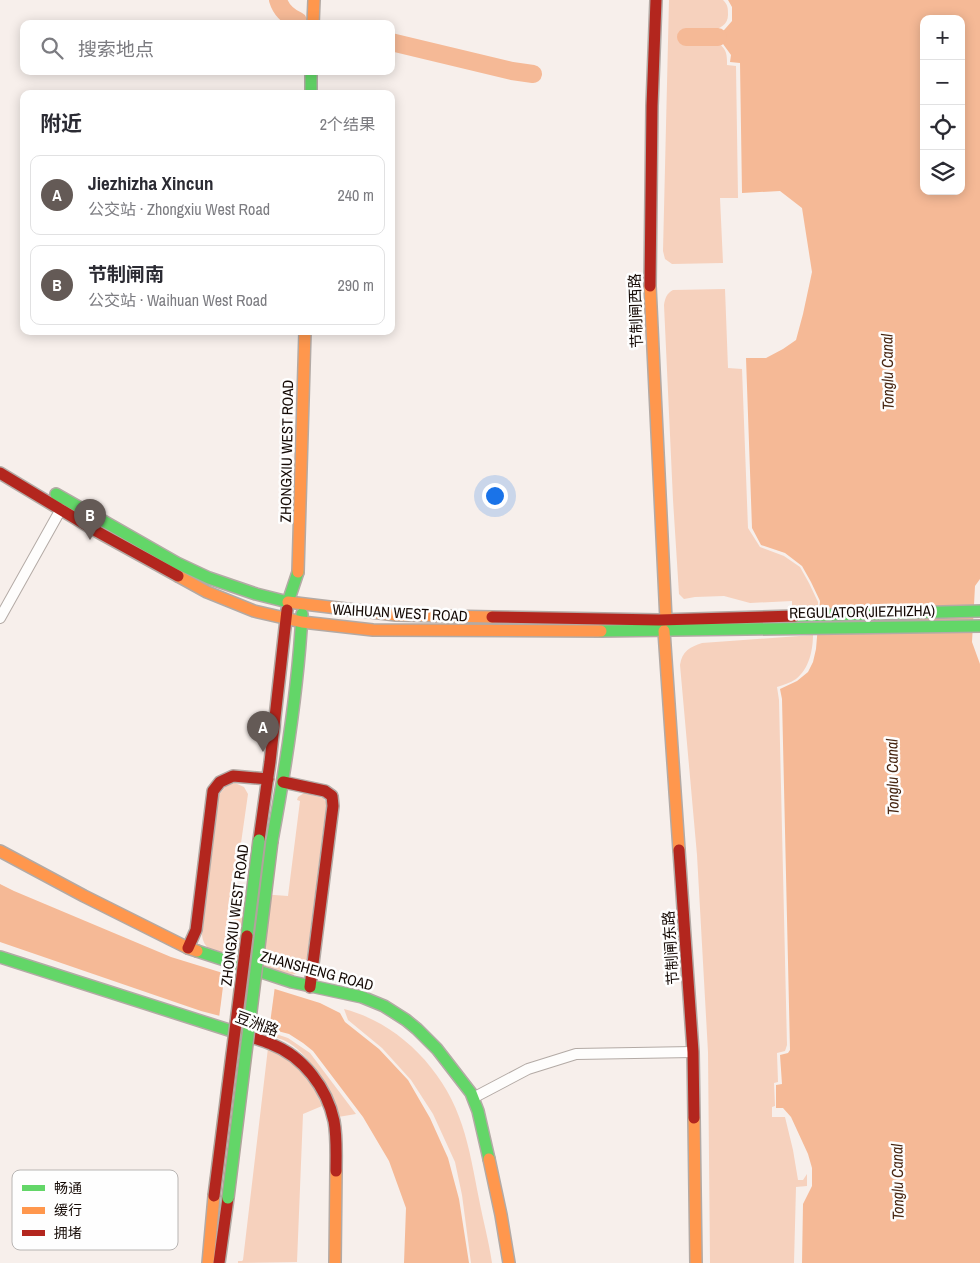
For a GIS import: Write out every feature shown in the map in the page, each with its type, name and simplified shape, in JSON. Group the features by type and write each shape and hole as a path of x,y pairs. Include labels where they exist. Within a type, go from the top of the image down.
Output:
{"main road":[{"path":"313,20 314,0"},
{"name":"节制闸西路","path":"656,0 652,106 650,302 665,626"},
{"path":"311,75 311,90"},
{"name":"ZHONGXIU WEST ROAD","path":"219,1263 272,841 283,782 300,652 302,604 298,572 305,335"},
{"name":"WAIHUAN WEST ROAD","path":"0,463 177,563 209,578 256,594 288,602 396,615 665,626"},
{"name":"WAIHUAN WEST ROAD","path":"0,473 98,532 207,592 254,611 286,619 373,630 413,631 744,623"},
{"path":"288,602 298,572"},
{"name":"ZHONGXIU WEST ROAD","path":"208,1263 214,1196 268,779 288,602"},
{"name":"REGULATOR(JIEZHIZHA)","path":"744,623 980,611"},
{"name":"REGULATOR(JIEZHIZHA)","path":"744,623 980,626"},
{"name":"节制闸东路","path":"665,626 693,1052 696,1263"},
{"path":"188,948 196,930 214,791 220,782 233,776 268,779"},
{"path":"283,782 325,791 332,796 333,806 310,987"},
{"name":"ZHANSHENG ROAD","path":"0,851 188,948 310,987 356,996 384,1006 409,1023 434,1044 455,1070 473,1098 492,1170 506,1237 509,1263"},
{"name":"豆洲路","path":"0,957 270,1043 289,1054 304,1066 327,1099 334,1118 336,1136 335,1263"}],"street":[{"path":"0,618 61,509"},
{"path":"473,1098 528,1069 576,1054 693,1052"}],"shaded area":[{"path":"669,0 723,0 728,8 727,21 723,26 710,31 682,34 681,39 719,44 725,50 727,65 736,66 738,198 720,198 723,263 672,264 665,259 663,251"},
{"path":"725,289 728,368 742,369 748,528 760,547 784,556 800,567 818,602 818,608 797,609 796,605 792,606 792,601 750,603 724,596 684,599 679,594 664,305 667,296 673,290"},
{"path":"813,635 811,653 804,670 796,679 777,687 779,700 787,1045 785,1051 777,1053 778,1082 774,1083 775,1106 772,1107 772,1117 785,1117 798,1180 803,1180 807,1174 807,1186 796,1187 794,1263 710,1263 708,1052 697,855 680,665 687,650 702,643"},
{"path":"235,783 244,787 248,794 234,892 288,896 300,801 297,800 298,797 304,793 323,798 326,802 306,964 296,974 290,975 211,950 203,940 202,935 219,795 227,785"},
{"path":"344,1009 383,1025 401,1038 432,1068 444,1086 454,1105 467,1143 492,1263 471,1263 462,1195 455,1162 433,1114 411,1080 382,1048 348,1020"},
{"path":"270,1032 288,1038 310,1053 356,1114 338,1117 313,1066 298,1050 289,1043 270,1036"},
{"path":"268,1048 293,1062 315,1090 322,1106 303,1114 297,1262 238,1263 238,1261 243,1260"}],"water":[{"name":"Tonglu Canal","path":"728,0 980,0 980,579 975,586 972,642 980,664 980,1263 802,1263 803,1204 812,1186 812,1168 808,1154 791,1117 783,1108 776,1108 776,1085 782,1084 780,1055 788,1053 790,1050 782,699 780,689 797,681 808,672 813,662 820,601 802,566 785,553 761,545 752,528 746,358 766,358 796,340 812,272 802,208 780,191 742,193 740,63 730,62 731,55 718,37 732,21 732,7"},
{"path":"0,884 171,957 320,1003 340,1013 345,1022 379,1049 408,1080 430,1118 448,1158 459,1199 469,1263 404,1263 406,1208 389,1161 363,1117 313,1051 289,1034 201,1011 0,942"}],"pier":[{"path":"225,971 275,986 269,1031 219,1018"}],"waterway":[{"path":"278,0 286,13 296,20"},
{"path":"686,37 718,37"},
{"path":"395,43 512,71 533,74"}],"traffic: fast":[{"path":"311,75 311,90"},
{"path":"56,494 177,563 209,578 256,594 288,602 298,572"},
{"path":"795,616 980,611"},
{"path":"272,841 291,728 302,614"},
{"path":"601,631 980,626"},
{"path":"247,936 259,840"},
{"path":"228,1198 272,841"},
{"path":"197,951 292,982 362,997 384,1006 406,1020 437,1049 471,1093 478,1111 489,1159"},
{"path":"0,957 235,1032"}],"traffic: slow":[{"path":"313,20 314,0"},
{"path":"650,286 666,620"},
{"path":"298,572 305,335"},
{"path":"178,576 207,592 254,611 302,622 373,630 601,631"},
{"path":"288,602 396,615 492,617"},
{"path":"664,631 679,850"},
{"path":"0,851 84,896 197,951"},
{"path":"694,1118 696,1263"},
{"path":"489,1159 509,1263"},
{"path":"335,1263 336,1171"},
{"path":"208,1263 214,1196"}],"traffic: jam":[{"path":"650,286 652,106 656,0"},
{"path":"0,473 98,532 178,576"},
{"path":"259,840 287,610"},
{"path":"492,617 659,620 795,616"},
{"path":"188,948 196,930 213,791 220,782 233,776 268,779"},
{"path":"283,782 325,791 332,796 333,806 310,987"},
{"path":"679,850 693,1052 694,1118"},
{"path":"214,1196 247,936"},
{"path":"235,1032 283,1049 312,1075 331,1109 336,1140 336,1171"},
{"path":"219,1263 228,1198"}],"place":[{"name":"节制闸南","path":"90,540"},
{"name":"Jiezhizha Xincun","path":"263,752"}]}
